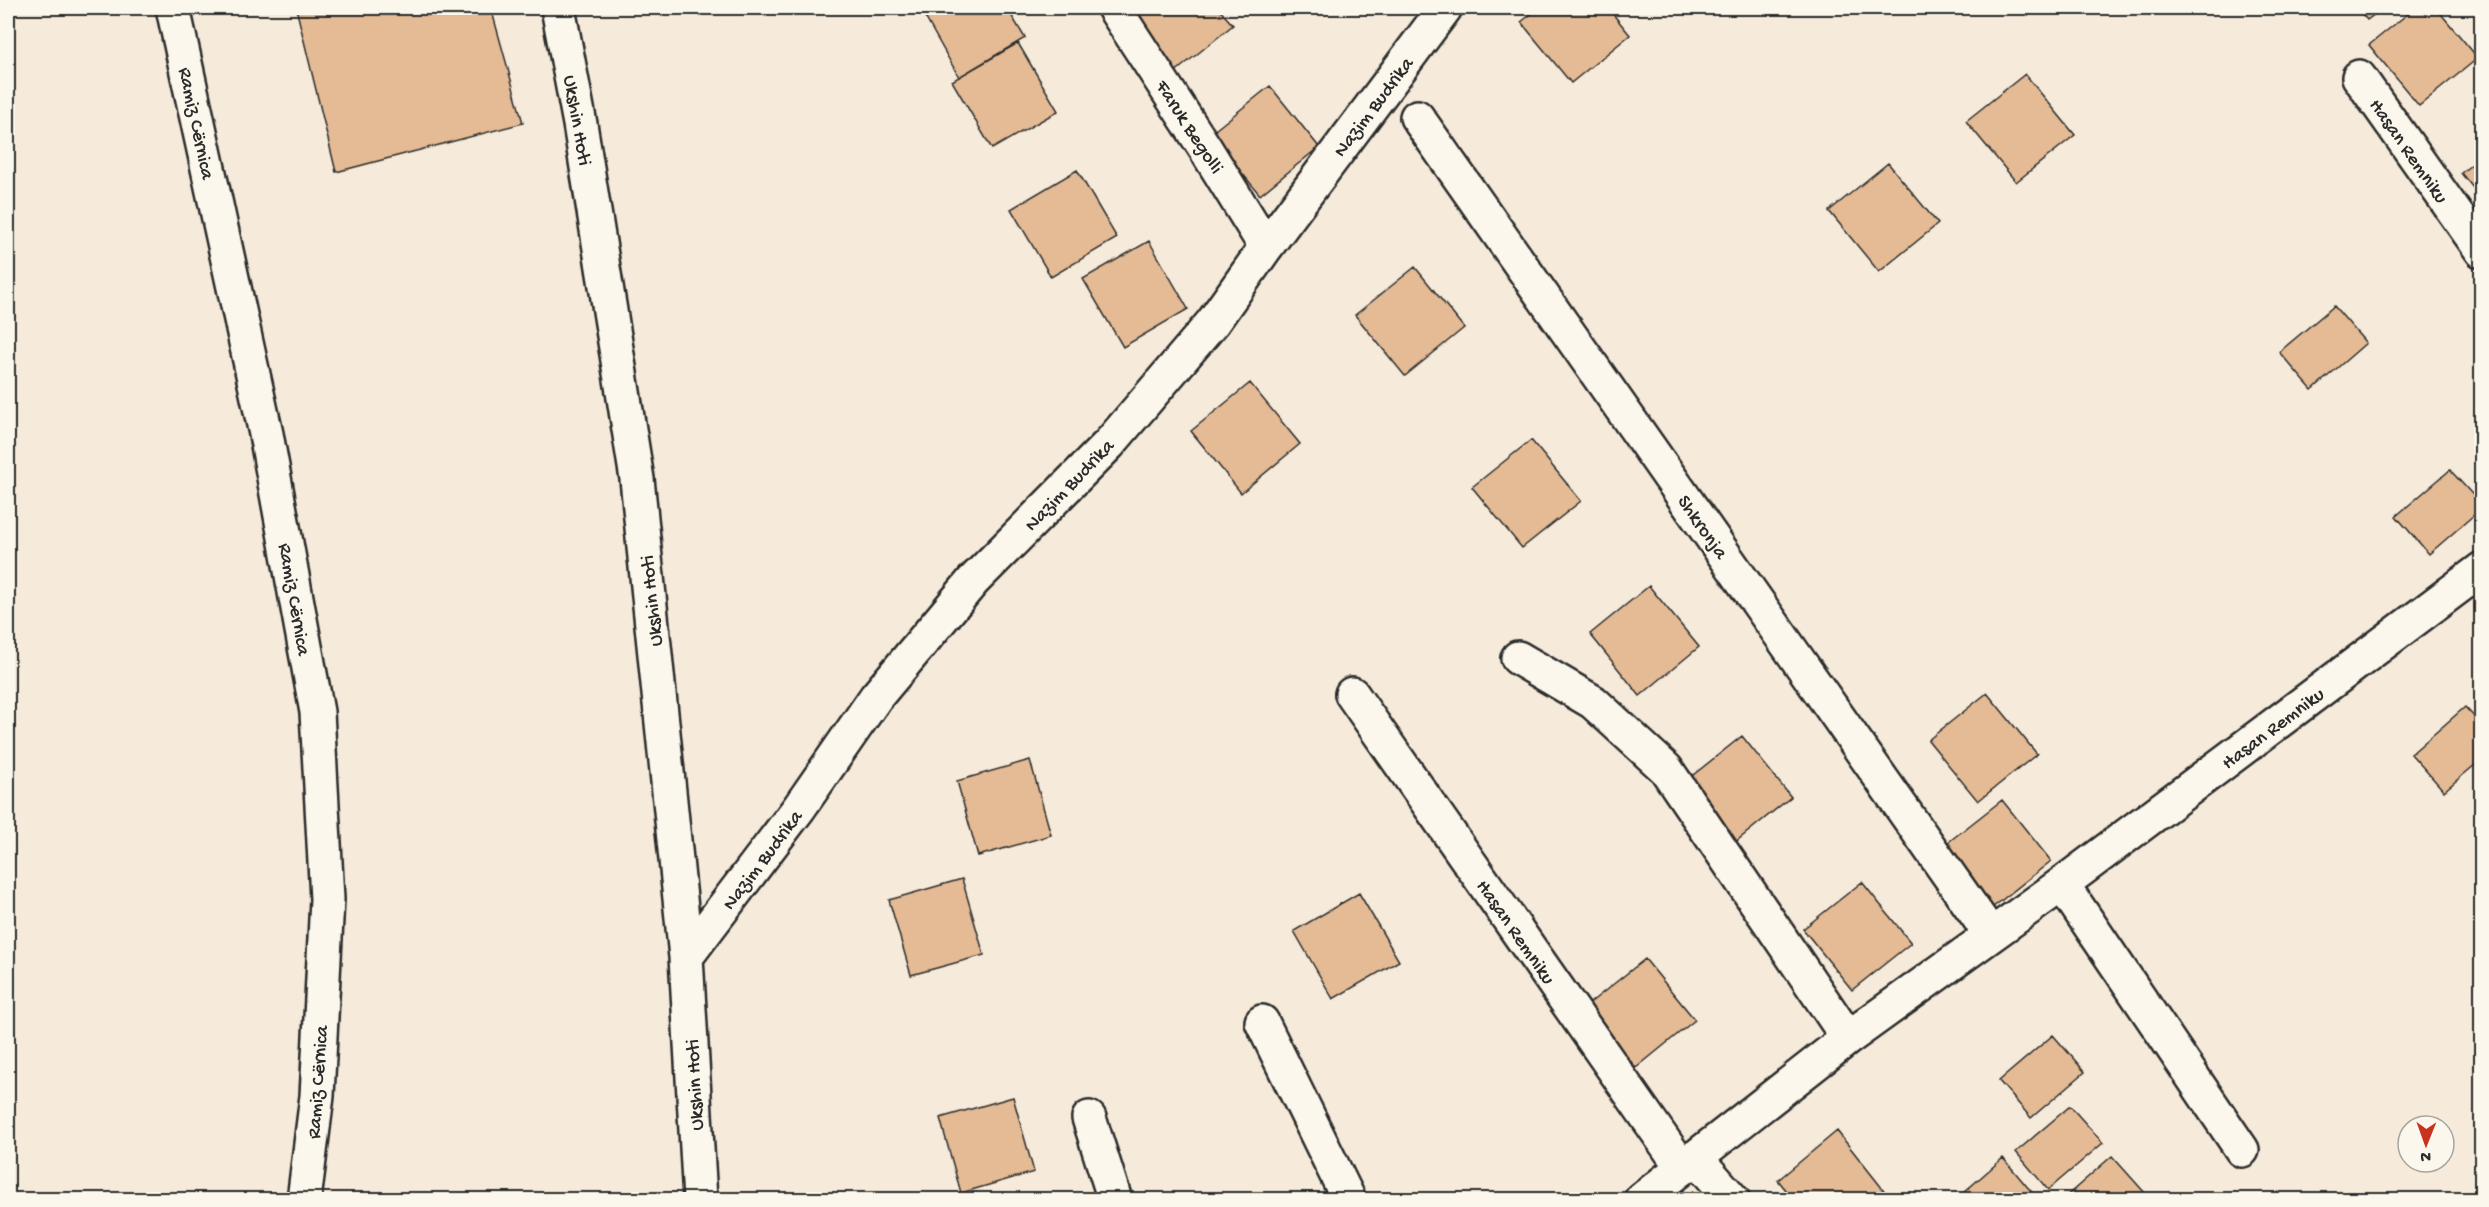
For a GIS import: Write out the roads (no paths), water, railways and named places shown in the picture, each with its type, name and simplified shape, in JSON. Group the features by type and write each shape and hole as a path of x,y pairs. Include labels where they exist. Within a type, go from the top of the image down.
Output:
{"street":[{"name":"Ramiz Cërnica","path":"173,8 266,434 316,712 327,899 317,1096 304,1200"},
{"name":"Ukshin Hoti","path":"558,8 580,124 637,479 686,957 700,1200"},
{"name":"Faruk Begolli","path":"1114,8 1266,247"},
{"name":"Nazim Budrika","path":"686,957 799,808 876,697 973,581 1124,426 1213,322 1266,247 1445,8"},
{"name":"Hasan Remniku","path":"2360,77 2481,251"},
{"name":"Shkronja","path":"1417,117 1991,935"},
{"name":"Hasan Remniku","path":"1641,1200 1848,1038 2062,884 2481,569"},
{"path":"1518,658 1593,702 1666,769 1848,1038"},
{"name":"Hasan Remniku","path":"1352,694 1688,1162"},
{"path":"2062,884 2242,1150"},
{"path":"1262,1022 1349,1200"},
{"path":"1089,1118 1115,1200"},
{"path":"1688,1162 1732,1200"}]}
